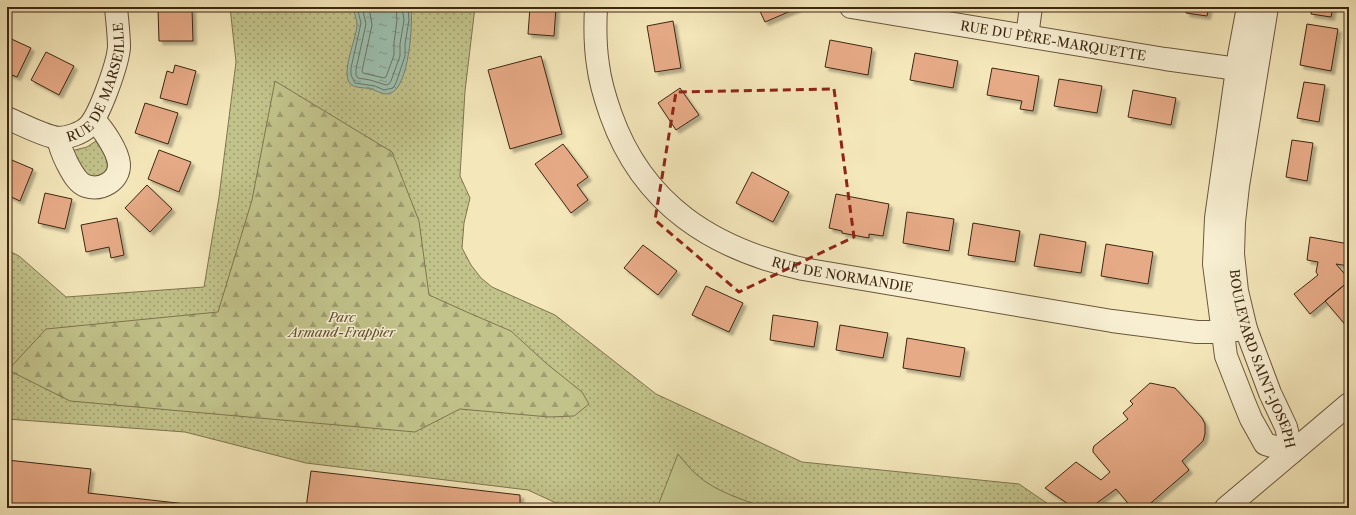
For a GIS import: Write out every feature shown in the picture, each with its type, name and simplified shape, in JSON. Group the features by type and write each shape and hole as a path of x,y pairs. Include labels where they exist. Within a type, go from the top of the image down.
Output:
{"street":[{"name":"RUE DE MARSEILLE","path":"7,118 47,135 58,138 68,137 89,126 94,120 113,73 117,58 119,46 116,7"},
{"name":"RUE DE NORMANDIE","path":"596,7 596,46 602,86 615,126 624,145 642,175 670,206 698,228 724,243 780,264 818,272 1112,321 1197,332 1222,332 1246,329"},
{"name":"RUE DU PÈRE-MARQUETTE","path":"852,7 1158,58 1247,70"},
{"path":"1027,36 1031,7"},
{"name":"BOULEVARD SAINT-JOSEPH","path":"1248,7 1247,70 1234,222 1233,254 1237,291 1246,329 1270,393 1286,427 1292,452"},
{"name":"BOULEVARD SAINT-JOSEPH","path":"1266,7 1247,70 1216,218 1214,264 1226,356 1236,383 1251,419 1265,444 1292,452"},
{"path":"58,138 62,154 79,182 86,186 96,188 105,186 113,180 118,173 119,165 117,155 94,120"},
{"path":"1226,508 1349,404"}],"highlighted area":[{"path":"834,89 854,237 739,292 655,220 676,92"}],"green space":[{"name":"Parc Armand-Frappier","path":"230,7 475,7 465,91 460,176 470,198 464,223 462,248 471,265 481,278 492,287 555,315 656,394 802,462 1019,484 1054,508 567,508 528,490 306,463 185,432 7,419 7,250 19,256 66,297 204,287 219,197 236,62"},
{"path":"275,81 392,152 419,221 429,295 511,331 547,364 582,392 589,404 574,416 549,417 460,409 415,432 70,401 8,370 46,329 218,312 252,200"},
{"path":"96,141 106,158 106,171 104,176 86,177 71,151 87,147"},
{"path":"678,454 694,473 712,486 765,508 657,508"}],"water":[{"path":"353,7 411,7 410,40 406,67 397,88 391,93 383,94 371,89 356,87 349,82 347,76 348,62 357,25"}],"building":[{"path":"530,7 556,7 554,36 528,34"},
{"path":"758,7 800,7 765,22"},
{"path":"1187,7 1209,7 1207,16 1186,13"},
{"path":"1312,7 1333,7 1331,17 1311,14"},
{"path":"158,9 192,9 193,41 159,41"},
{"path":"673,21 681,68 655,72 647,26"},
{"path":"1307,24 1338,29 1331,71 1300,65"},
{"path":"7,37 31,48 17,77 7,73"},
{"path":"830,40 872,48 868,75 825,67"},
{"path":"46,52 74,66 59,95 31,80"},
{"path":"915,53 958,61 953,88 910,80"},
{"path":"541,56 562,134 510,149 488,70"},
{"path":"175,65 196,71 187,105 160,98 167,71 173,73"},
{"path":"992,68 1039,76 1033,111 1020,109 1022,101 987,95"},
{"path":"1059,79 1102,86 1097,113 1054,106"},
{"path":"1304,82 1325,85 1319,122 1297,118"},
{"path":"680,88 699,115 676,130 658,103"},
{"path":"1133,90 1176,98 1171,125 1128,117"},
{"path":"145,103 178,113 168,144 135,133"},
{"path":"1292,140 1313,143 1307,181 1286,177"},
{"path":"563,144 588,177 577,185 588,200 571,213 535,164"},
{"path":"159,150 191,162 179,192 148,179"},
{"path":"7,158 33,169 20,201 7,195"},
{"path":"752,172 789,192 773,222 736,203"},
{"path":"147,185 172,209 150,232 125,208"},
{"path":"45,193 72,199 65,229 38,223"},
{"path":"836,194 889,204 883,236 869,234 869,238 842,233 842,231 829,228"},
{"path":"907,212 954,219 949,251 903,243"},
{"path":"117,218 124,255 111,258 109,247 86,252 81,225"},
{"path":"973,223 1020,231 1015,262 968,255"},
{"path":"1040,234 1086,242 1081,273 1034,266"},
{"path":"1310,237 1349,244 1349,266 1336,264 1349,279 1349,281 1310,314 1294,294 1318,275 1316,272 1318,262 1307,260"},
{"path":"1106,244 1153,252 1148,284 1101,276"},
{"path":"643,245 677,271 658,295 624,268"},
{"path":"1349,281 1349,329 1325,301"},
{"path":"706,286 743,303 729,332 692,315"},
{"path":"773,315 818,322 814,347 770,340"},
{"path":"840,325 888,333 883,358 836,350"},
{"path":"907,338 965,348 960,377 903,368"},
{"path":"1150,383 1175,388 1202,418 1205,424 1203,441 1182,461 1189,470 1145,508 1132,508 1116,489 1090,508 1074,508 1045,488 1076,462 1101,480 1110,472 1093,452 1094,446 1128,419 1123,413 1133,404 1130,401"},
{"path":"7,460 91,469 88,493 222,508 7,508"},
{"path":"311,471 520,495 520,508 306,508"}]}
